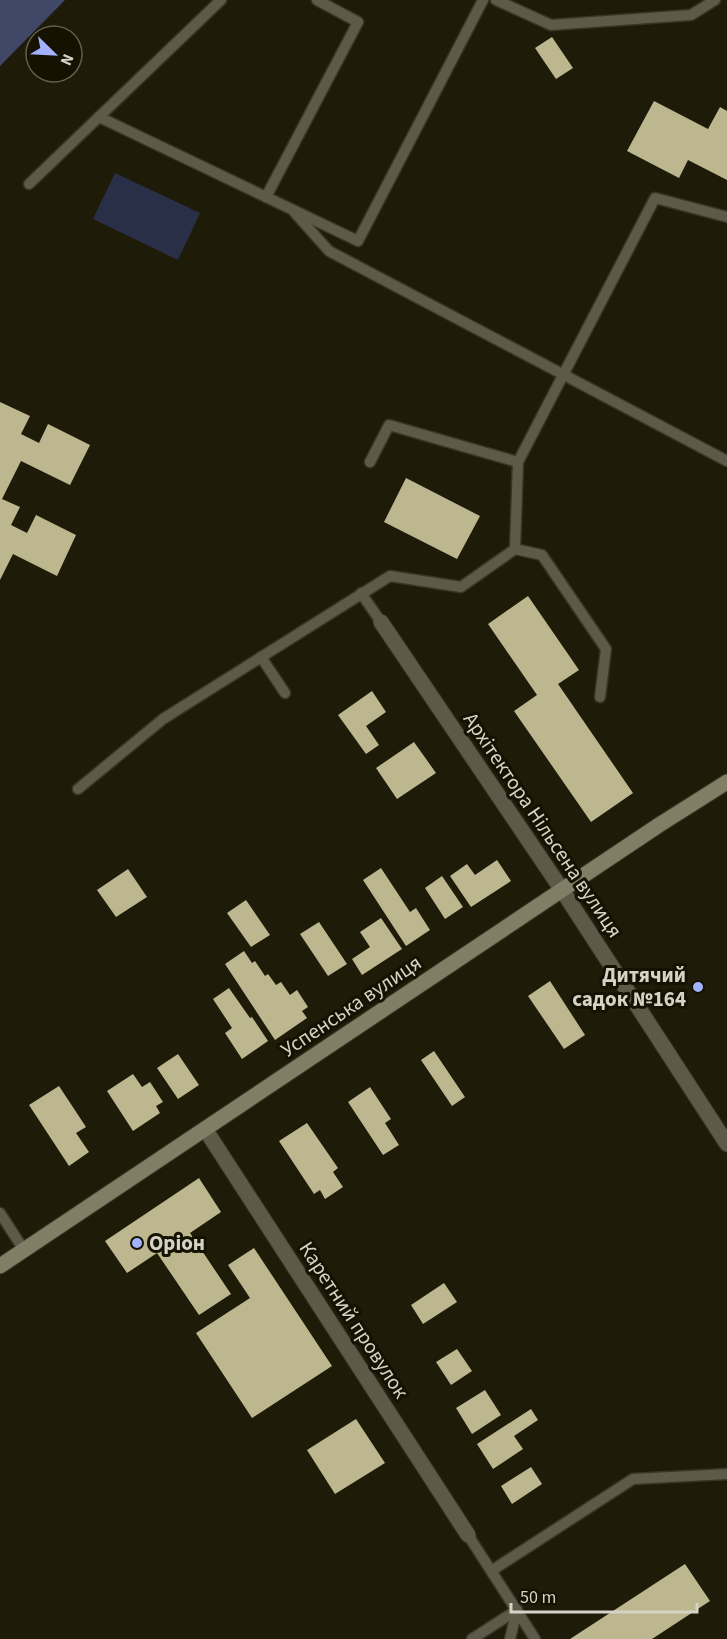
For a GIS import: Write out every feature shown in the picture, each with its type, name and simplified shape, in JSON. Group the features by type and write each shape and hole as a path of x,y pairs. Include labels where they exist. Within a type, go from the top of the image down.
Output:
{"street":[{"name":"Архітектора Нільсена вулиця","path":"381,622 562,890 727,1144"},
{"name":"Успенська вулиця","path":"0,1266 659,825 727,782"},
{"name":"Каретний провулок","path":"205,1129 468,1534"}],"lane":[{"path":"29,184 221,0"},
{"path":"266,197 358,22 317,0"},
{"path":"99,117 358,241 483,0"},
{"path":"496,0 551,25 691,15 714,0"},
{"path":"515,549 518,462 654,198 727,217"},
{"path":"292,209 329,251 727,461"},
{"path":"370,462 389,425 518,462"},
{"path":"78,789 162,719 390,576 461,587 515,549 542,555 606,649 600,697"},
{"path":"361,593 381,622"},
{"path":"261,657 285,693"},
{"path":"0,1213 24,1250"},
{"path":"491,1571 633,1479 727,1473"},
{"path":"468,1534 535,1639"},
{"path":"472,1639 517,1610"},
{"path":"510,1639 517,1610"}],"shaded area":[{"path":"0,0 65,0 41,24 24,24 24,42 0,66"},
{"path":"115,173 200,213 178,260 93,219"}],"building":[{"path":"552,37 573,68 556,79 535,48"},
{"path":"654,101 708,129 720,107 727,111 727,180 688,160 679,178 627,151"},
{"path":"0,402 30,416 21,434 39,443 48,424 90,445 70,485 21,461 2,499 20,507 11,525 27,533 36,515 76,535 57,576 13,554 0,580"},
{"path":"406,478 480,516 457,559 384,522"},
{"path":"528,596 579,670 558,684 633,793 591,822 514,711 537,695 488,624"},
{"path":"372,691 386,712 366,726 379,745 366,754 338,715"},
{"path":"414,742 436,773 397,799 376,768"},
{"path":"497,860 511,881 471,907 450,876 467,864 475,875"},
{"path":"381,868 410,912 416,908 430,930 406,946 363,880"},
{"path":"128,869 147,897 116,917 97,890"},
{"path":"442,876 463,907 445,919 425,888"},
{"path":"246,900 270,935 251,947 227,913"},
{"path":"381,918 402,949 362,975 352,959 370,947 360,932"},
{"path":"319,922 347,964 328,976 300,934"},
{"path":"244,951 252,963 255,961 265,976 268,974 276,985 281,982 290,995 297,990 308,1007 302,1011 307,1018 275,1040 225,964"},
{"path":"550,981 585,1035 564,1049 528,996"},
{"path":"229,988 268,1041 242,1059 225,1033 232,1028 213,999"},
{"path":"434,1051 465,1097 452,1106 421,1060"},
{"path":"178,1054 199,1085 178,1099 157,1068"},
{"path":"133,1074 142,1087 150,1082 163,1102 156,1106 160,1113 133,1131 107,1091"},
{"path":"59,1086 86,1127 76,1133 89,1152 69,1166 29,1105"},
{"path":"370,1087 391,1119 385,1123 399,1145 383,1155 348,1102"},
{"path":"307,1123 338,1168 333,1172 343,1187 325,1199 320,1190 314,1194 279,1141"},
{"path":"199,1178 221,1212 190,1233 231,1294 199,1315 157,1253 127,1273 105,1241"},
{"path":"254,1248 332,1366 252,1418 196,1333 250,1298 228,1265"},
{"path":"444,1283 457,1302 423,1324 411,1305"},
{"path":"457,1349 472,1371 451,1385 436,1362"},
{"path":"485,1390 501,1415 472,1434 456,1408"},
{"path":"531,1409 538,1420 514,1436 523,1449 493,1469 477,1444"},
{"path":"356,1419 385,1463 335,1494 307,1450"},
{"path":"531,1467 542,1484 512,1504 501,1486"},
{"path":"685,1564 710,1601 652,1639 570,1639"}],"place":[{"name":"Дитячий садок №164","path":"698,987"},
{"name":"Оріон","path":"137,1243"}]}
